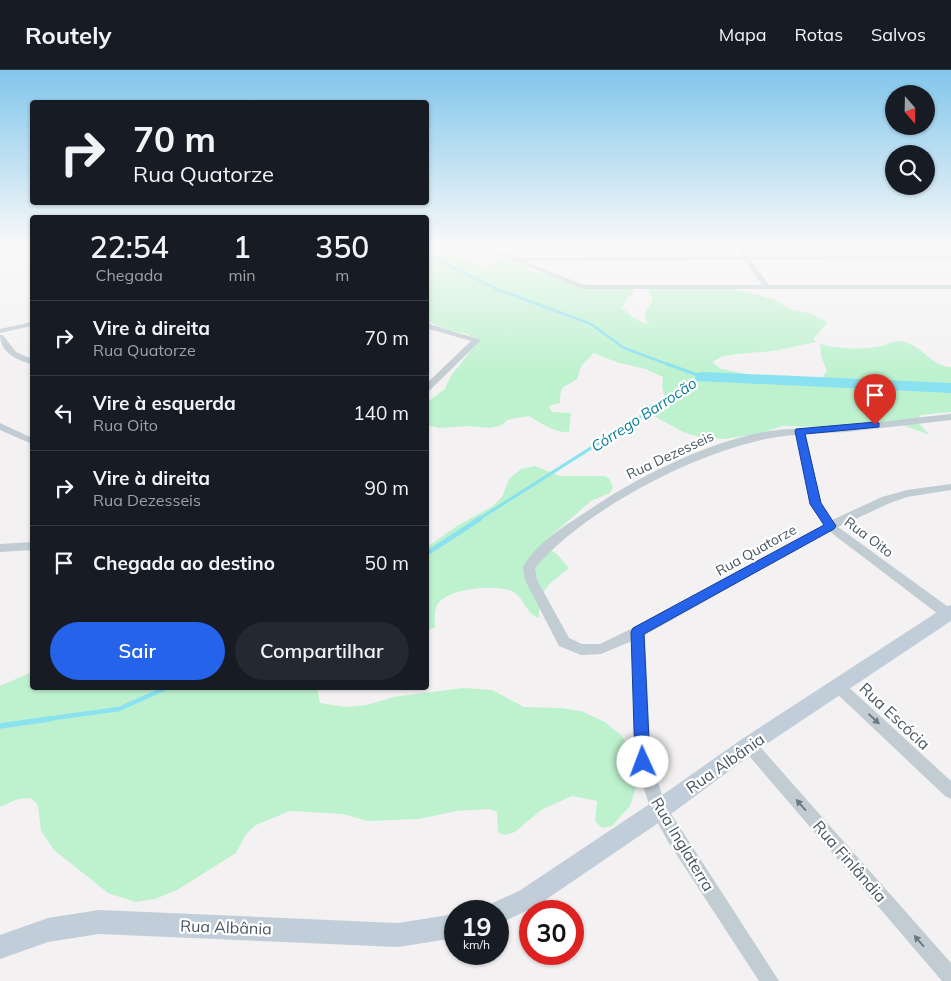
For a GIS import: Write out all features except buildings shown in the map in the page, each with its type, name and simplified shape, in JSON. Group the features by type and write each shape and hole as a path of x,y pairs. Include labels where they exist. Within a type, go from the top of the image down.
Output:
{"street":[{"path":"0,331 30,324"},
{"path":"429,326 477,340 429,386"},
{"path":"0,337 13,354 30,361"},
{"path":"429,375 439,377"},
{"name":"Rua Dezesseis","path":"581,650 564,642 531,580 529,567 536,555 577,523 617,497 676,467 726,445 754,437 800,431 845,429 951,416"},
{"path":"0,426 30,440"},
{"name":"Rua Oito","path":"800,431 816,504 830,526 950,614"},
{"name":"Rua Quatorze","path":"581,650 601,649 638,632 830,526 886,500 907,494 951,487"},
{"path":"0,548 30,546"},
{"name":"Rua Albânia","path":"509,907 528,899 659,810 749,745 950,614"},
{"name":"Rua Inglaterra","path":"638,632 643,762 659,810 770,981"},
{"name":"Rua Escócia","path":"838,686 951,791"},
{"name":"Rua Finlândia","path":"749,745 951,978"},
{"name":"Rua Albânia","path":"0,947 30,934 69,925 99,922 398,935 444,929"}],"green space":[{"path":"429,289 631,289 634,292 627,298 622,308 631,316 649,324 645,314 653,299 647,289 732,289 774,299 791,310 809,313 827,323 813,339 816,342 773,351 723,356 712,362 721,369 803,385 822,378 827,371 821,356 820,344 859,348 882,346 900,341 914,346 938,363 951,367 951,412 921,415 916,421 930,435 903,425 887,423 825,427 782,426 759,434 724,439 702,438 683,432 643,410 644,407 665,399 662,386 663,377 646,369 616,362 594,353 581,366 577,379 562,389 560,403 549,406 552,412 571,413 569,432 553,429 529,416 507,420 502,425 490,428 466,426 440,428 429,426 429,401 445,389 451,376 473,348 473,339 467,334 449,330 429,322"},
{"path":"535,466 560,476 604,476 609,478 613,487 610,493 591,501 545,541 546,547 557,554 569,568 555,579 543,593 539,618 531,613 512,591 494,588 470,589 448,596 440,601 435,610 435,628 429,629 429,546 457,526 493,506 502,497 509,479 521,469"},
{"path":"30,673 30,690 317,690 320,703 345,707 367,705 393,697 463,688 492,690 524,707 561,708 581,711 605,722 621,735 631,750 637,784 630,806 612,826 602,828 595,821 597,801 572,796 541,810 515,832 504,835 498,832 497,812 489,809 456,811 419,819 368,821 343,814 290,811 256,825 246,834 236,853 177,890 155,899 135,902 108,893 54,850 41,831 38,805 31,798 18,799 0,807 0,686"}],"waterway":[{"path":"495,289 591,324 624,348 670,365"},
{"name":"Córrego Barrocão","path":"479,519 703,377 667,364"},
{"name":"Córrego Barrocão","path":"703,377 951,388"},
{"name":"Córrego Barrocão","path":"429,552 481,518"},
{"name":"Córrego Barrocão","path":"40,720 119,709 162,690"},
{"name":"Córrego Barrocão","path":"0,726 49,719"}],"route":[{"path":"643,762 638,632 830,526 816,504 800,431 845,429 875,425"}]}
